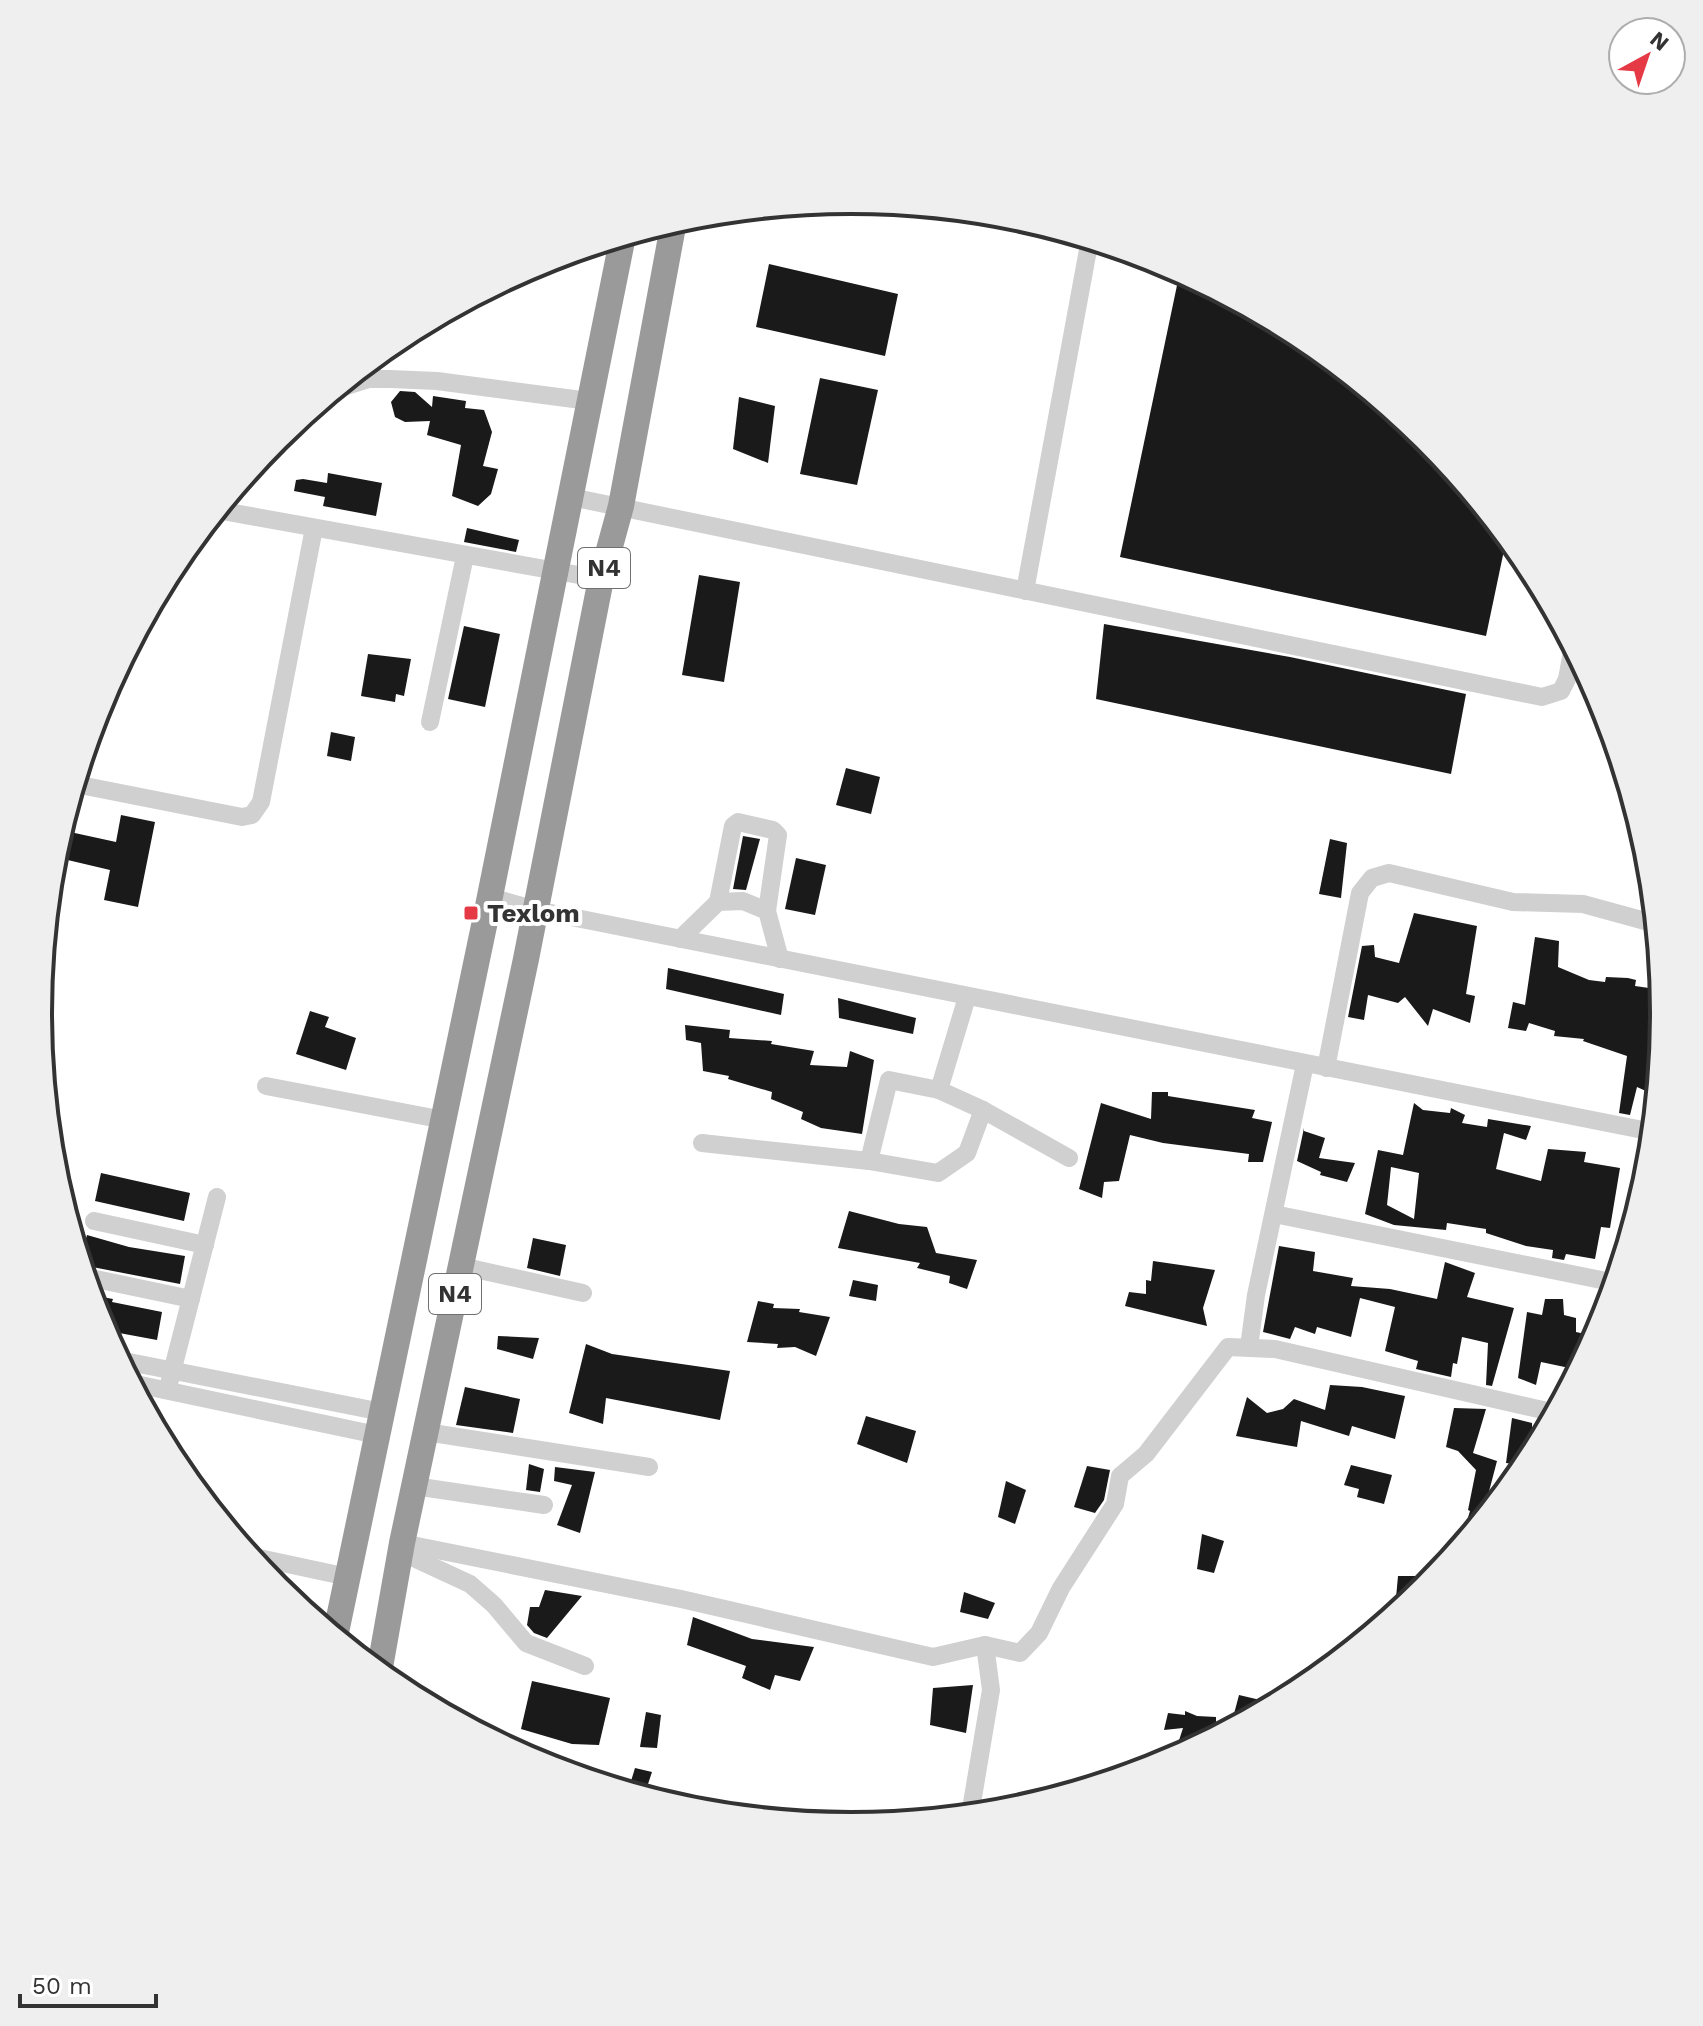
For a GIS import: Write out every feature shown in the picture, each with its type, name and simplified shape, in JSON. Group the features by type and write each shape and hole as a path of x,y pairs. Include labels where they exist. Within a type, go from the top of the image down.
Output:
{"highway":[{"name":"N4","path":"382,1659 414,1486 536,910 601,579 621,506 671,235"},
{"name":"N4","path":"338,1625 557,573 620,248"}],"street":[{"path":"1025,591 1088,250"},
{"path":"362,381 437,381 589,401"},
{"path":"571,497 1542,697 1561,691 1570,662"},
{"path":"228,512 601,579"},
{"path":"85,786 242,817 252,815 261,802 314,528"},
{"path":"430,722 465,556"},
{"path":"680,939 718,902 733,826 738,822 773,830 778,835 767,911 780,959"},
{"path":"1326,1068 1360,893 1372,878 1389,873 1513,902 1583,904 1645,921"},
{"path":"490,897 536,910 1642,1130"},
{"path":"718,902 743,901 767,911"},
{"path":"939,1090 967,997"},
{"path":"1249,1347 1256,1295 1305,1064"},
{"path":"869,1161 889,1080 939,1090 983,1110 1069,1158"},
{"path":"266,1086 444,1120"},
{"path":"702,1143 869,1161 938,1173 967,1153 983,1110"},
{"path":"168,1391 217,1197"},
{"path":"1274,1214 1605,1281"},
{"path":"94,1221 205,1245"},
{"path":"461,1266 583,1293"},
{"path":"98,1279 191,1299"},
{"path":"402,1548 681,1599 933,1657 985,1645 1020,1653 1039,1633 1061,1588 1115,1504 1120,1476 1146,1454 1228,1347 1275,1349 1545,1411"},
{"path":"132,1362 380,1423"},
{"path":"144,1386 380,1423"},
{"path":"426,1432 649,1467"},
{"path":"414,1486 544,1505"},
{"path":"402,1548 470,1584 494,1605 526,1643 585,1666"},
{"path":"269,1560 348,1577"},
{"path":"973,1803 991,1690 985,1645"}],"building":[{"path":"769,264 898,294 885,356 756,327"},
{"path":"1177,283 1296,348 1379,412 1453,486 1504,551 1486,636 1120,557"},
{"path":"820,378 878,390 857,485 800,474"},
{"path":"400,391 415,392 432,407 433,396 466,401 465,408 484,410 492,432 483,466 498,469 491,494 478,506 452,496 461,445 427,435 430,421 405,422 395,417 391,402"},
{"path":"739,397 775,406 768,463 733,449"},
{"path":"328,473 382,483 376,516 323,506 325,497 294,491 296,480 327,483"},
{"path":"467,528 519,540 516,552 464,542"},
{"path":"699,575 740,582 724,682 682,675"},
{"path":"1104,624 1290,657 1466,694 1451,774 1096,699"},
{"path":"464,626 500,634 485,707 448,699"},
{"path":"368,654 411,659 404,696 396,694 395,702 361,696"},
{"path":"331,732 355,737 351,761 327,756"},
{"path":"846,768 880,777 871,814 836,805"},
{"path":"121,815 155,822 138,907 104,900 110,870 67,860 73,833 116,842"},
{"path":"743,836 760,839 746,890 733,889"},
{"path":"1330,839 1347,843 1341,898 1319,894"},
{"path":"796,858 826,865 815,915 785,909"},
{"path":"1414,913 1477,926 1466,994 1475,996 1470,1023 1433,1009 1428,1026 1405,997 1398,1003 1368,995 1364,1020 1348,1017 1362,946 1374,945 1375,957 1399,963"},
{"path":"1535,937 1559,941 1558,967 1589,980 1605,982 1606,977 1628,978 1636,980 1635,986 1650,988 1646,1091 1637,1087 1630,1115 1619,1113 1627,1056 1584,1039 1554,1036 1555,1031 1529,1023 1526,1031 1508,1028 1513,1002 1525,1005"},
{"path":"668,968 784,994 781,1015 666,989"},
{"path":"838,998 916,1018 913,1034 839,1018"},
{"path":"310,1011 329,1017 325,1027 356,1038 346,1070 296,1054"},
{"path":"685,1025 730,1030 729,1038 772,1041 771,1044 814,1051 810,1065 847,1067 850,1051 874,1060 862,1134 821,1128 801,1119 803,1112 771,1099 772,1092 728,1079 729,1076 703,1071 701,1043 686,1040"},
{"path":"1152,1092 1168,1092 1168,1096 1255,1110 1252,1118 1272,1122 1263,1162 1248,1162 1249,1154 1163,1143 1130,1135 1119,1181 1104,1182 1102,1198 1079,1189 1101,1103 1151,1119"},
{"path":"1414,1103 1423,1110 1450,1113 1451,1108 1465,1115 1462,1123 1487,1127 1488,1119 1531,1126 1526,1140 1504,1133 1496,1169 1541,1181 1548,1149 1586,1152 1584,1162 1620,1168 1610,1228 1601,1227 1595,1259 1566,1254 1564,1260 1552,1258 1553,1250 1526,1246 1486,1233 1486,1229 1447,1223 1446,1230 1394,1225 1365,1214 1378,1150 1403,1155","holes":["1391,1167 1419,1173 1414,1219 1387,1205"]},
{"path":"1304,1128 1304,1131 1325,1138 1319,1158 1355,1163 1347,1182 1320,1175 1321,1172 1297,1161"},
{"path":"101,1173 190,1193 184,1221 95,1201"},
{"path":"849,1211 899,1224 927,1227 936,1253 977,1260 967,1289 949,1283 950,1276 917,1268 920,1263 838,1248"},
{"path":"87,1235 129,1247 185,1256 180,1284 93,1267 85,1241"},
{"path":"533,1238 566,1245 560,1276 527,1268"},
{"path":"1279,1246 1315,1252 1313,1271 1353,1278 1351,1286 1390,1289 1437,1299 1445,1262 1475,1273 1467,1297 1514,1308 1492,1386 1486,1385 1488,1343 1462,1337 1451,1377 1416,1369 1418,1361 1385,1351 1395,1307 1360,1298 1351,1337 1317,1327 1315,1334 1295,1327 1290,1339 1263,1332"},
{"path":"1153,1261 1215,1270 1203,1308 1207,1326 1125,1306 1129,1292 1146,1294 1146,1280 1151,1281"},
{"path":"853,1280 878,1285 876,1301 849,1296"},
{"path":"105,1297 113,1299 112,1302 162,1312 157,1340 119,1333"},
{"path":"1545,1299 1563,1299 1564,1315 1576,1318 1576,1332 1584,1334 1569,1368 1541,1362 1536,1385 1518,1378 1527,1312 1542,1315"},
{"path":"758,1301 774,1304 773,1308 800,1309 799,1312 830,1317 816,1356 795,1347 777,1348 778,1344 747,1342"},
{"path":"498,1336 539,1338 533,1359 497,1349"},
{"path":"586,1344 612,1354 730,1371 720,1420 606,1398 603,1424 569,1413"},
{"path":"1330,1385 1362,1387 1405,1396 1395,1439 1352,1426 1349,1436 1301,1421 1297,1447 1236,1436 1247,1397 1267,1413 1283,1409 1294,1399 1325,1410"},
{"path":"465,1387 520,1399 513,1433 456,1425"},
{"path":"1454,1408 1486,1409 1473,1453 1497,1461 1487,1498 1466,1524 1476,1470 1458,1451 1446,1447"},
{"path":"866,1416 916,1431 907,1463 857,1444"},
{"path":"1512,1418 1532,1423 1532,1432 1516,1457 1511,1464 1506,1463"},
{"path":"529,1464 544,1469 540,1492 526,1490"},
{"path":"1351,1465 1392,1475 1384,1504 1357,1497 1359,1489 1344,1485"},
{"path":"1087,1466 1110,1470 1104,1500 1095,1513 1074,1507"},
{"path":"555,1467 595,1472 580,1533 557,1525 572,1485 554,1481"},
{"path":"1006,1481 1026,1490 1015,1524 998,1517"},
{"path":"1202,1534 1224,1541 1214,1573 1197,1569"},
{"path":"1398,1576 1419,1576 1417,1578 1396,1598"},
{"path":"545,1590 582,1596 547,1638 534,1633 527,1625 530,1607 539,1607"},
{"path":"964,1592 995,1603 988,1619 960,1612"},
{"path":"693,1617 752,1639 814,1647 800,1681 775,1675 770,1690 742,1678 746,1666 687,1645"},
{"path":"532,1681 610,1698 599,1745 572,1744 521,1729"},
{"path":"973,1685 966,1733 930,1725 933,1688"},
{"path":"1239,1695 1260,1700 1251,1705 1234,1714"},
{"path":"1185,1711 1197,1716 1216,1717 1217,1723 1178,1742 1183,1728 1164,1730 1168,1713 1185,1715"},
{"path":"646,1712 661,1715 657,1748 640,1747"},
{"path":"635,1768 652,1772 647,1786 631,1781"}],"place":[{"name":"Texlom","path":"471,913"}]}
